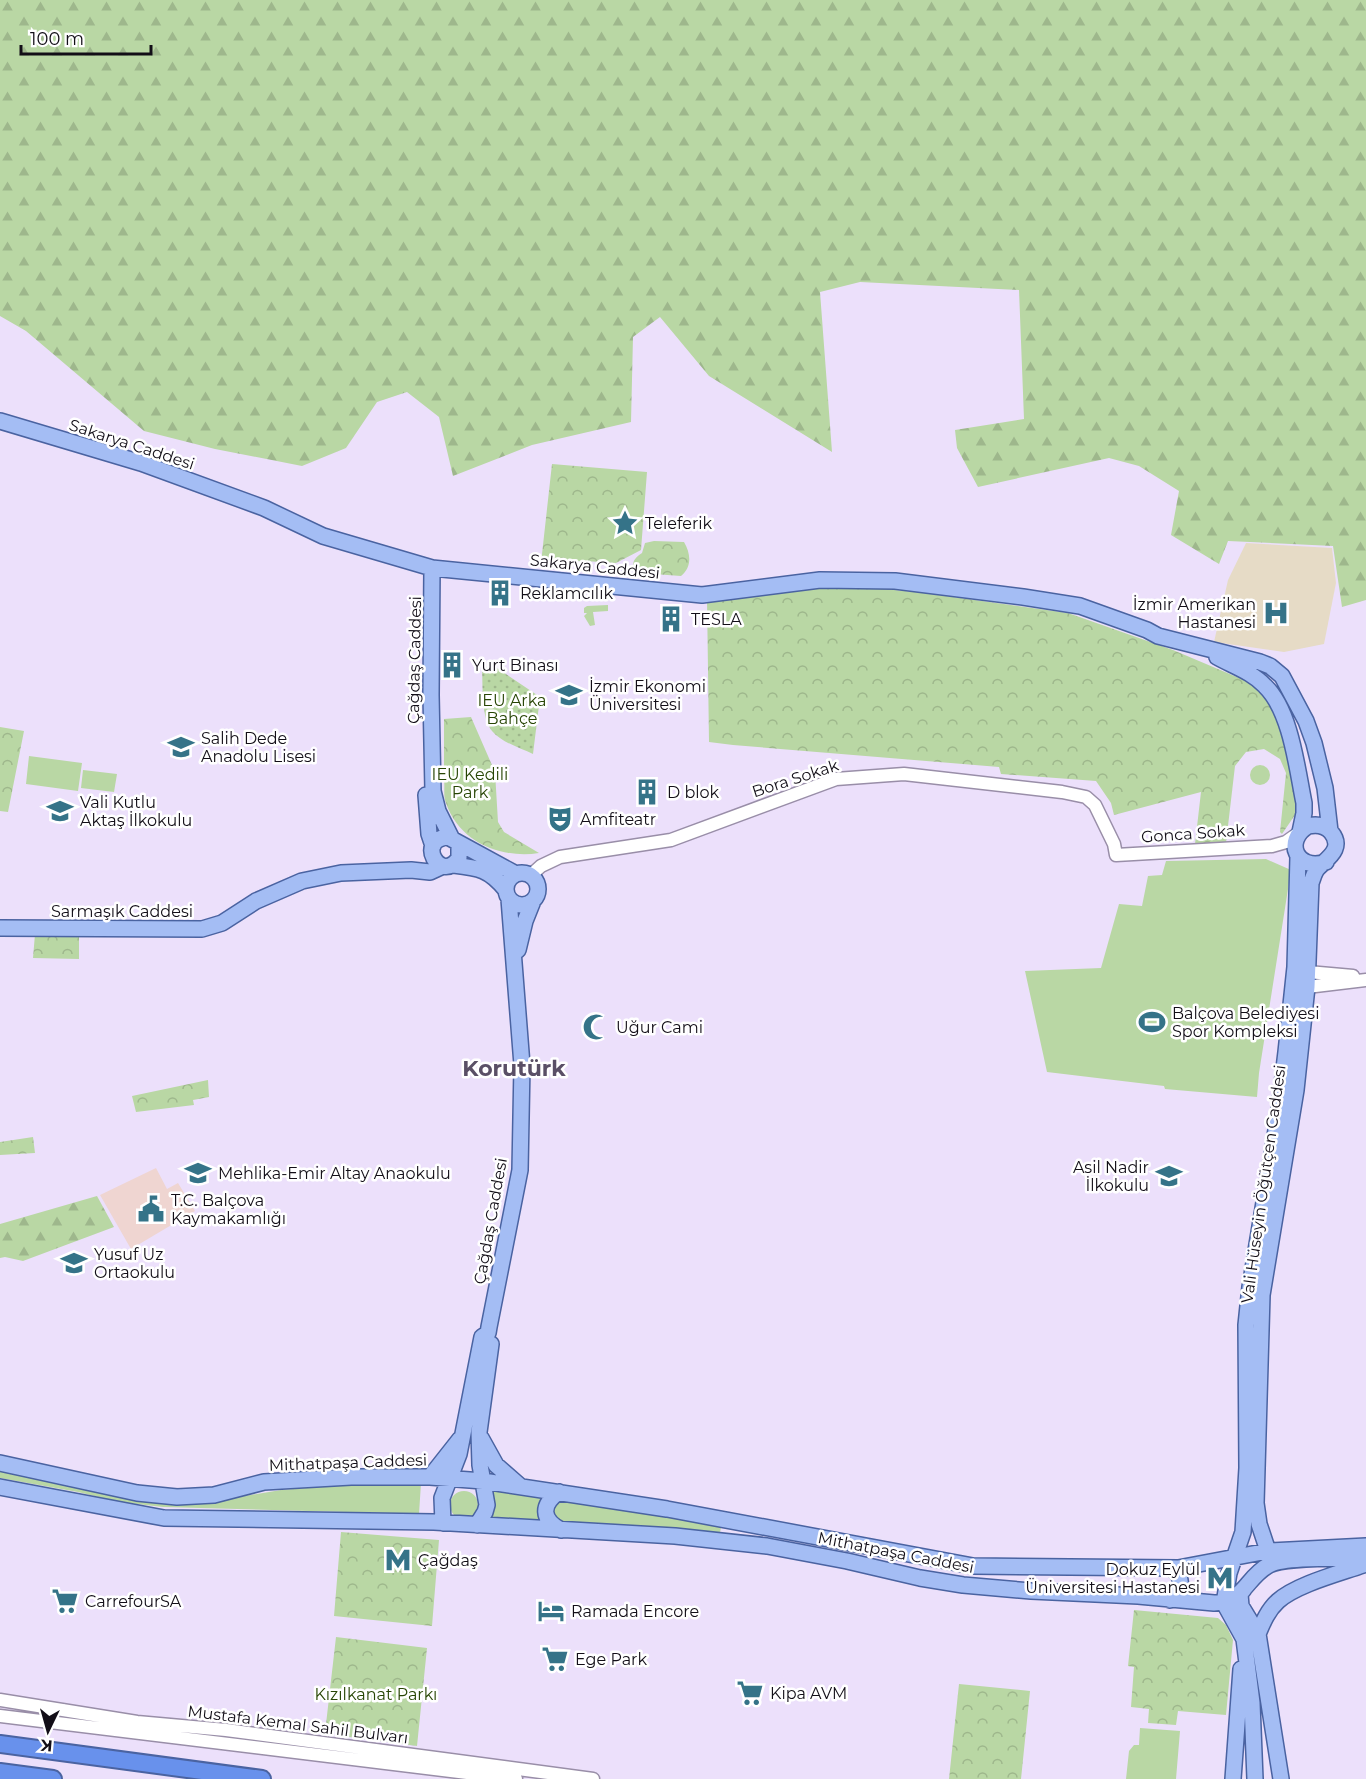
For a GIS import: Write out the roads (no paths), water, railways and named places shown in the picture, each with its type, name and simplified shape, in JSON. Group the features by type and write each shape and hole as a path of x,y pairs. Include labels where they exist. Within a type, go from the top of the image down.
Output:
{"highway":[{"path":"0,1744 262,1779"},
{"path":"0,1772 53,1779"}],"main road":[{"name":"Sakarya Caddesi","path":"0,421 141,463 264,508 323,536 432,568 702,595 820,580 896,581 1080,606 1158,636 1260,662 1277,670 1306,721 1314,743 1325,788 1330,831"},
{"name":"Çağdaş Caddesi","path":"432,568 431,753 435,803 456,842"},
{"name":"Sakarya Caddesi","path":"1202,648 1264,684 1276,701 1288,732 1301,788 1304,813 1300,832"},
{"name":"Çağdaş Caddesi","path":"431,753 426,791 429,834 440,858"},
{"path":"1314,825 1321,825 1330,831 1335,841 1334,850 1332,857 1326,862 1307,864 1298,857 1295,844 1300,832 1314,825"},
{"path":"443,837 537,882 538,892 533,901 523,906 518,905 507,895 497,879 485,871 440,858 439,839 443,837"},
{"path":"440,858 459,858 461,849 456,842"},
{"name":"Vali Hüseyin Öğütçen Caddesi","path":"1224,1603 1233,1559 1243,1538 1247,1468 1246,1325 1303,975 1298,857"},
{"name":"Sarmaşık Caddesi","path":"0,928 202,929 222,923 256,901 302,881 341,873 411,870 440,858"},
{"name":"Vali Hüseyin Öğütçen Caddesi","path":"1268,1551 1259,1524 1257,1503 1263,1295 1296,1090 1311,883 1316,871 1326,862"},
{"path":"507,895 508,880 523,874"},
{"name":"Çağdaş Caddesi","path":"450,1479 471,1433 491,1339 488,1333 520,1170 522,1065 507,895"},
{"name":"Çağdaş Caddesi","path":"514,971 525,921 533,901"},
{"name":"Çağdaş Caddesi","path":"471,1433 479,1453 483,1481"},
{"path":"430,1477 471,1433 496,1465 520,1486"},
{"name":"Mithatpaşa Caddesi","path":"0,1463 136,1493 177,1497 214,1495 264,1482 367,1476 450,1479"},
{"path":"0,1487 164,1518 477,1525 487,1505 483,1481 450,1479 442,1498 443,1523"},
{"name":"Mithatpaşa Caddesi","path":"483,1481 667,1509 973,1566 1171,1568 1233,1559 1268,1551 1366,1546"},
{"path":"559,1492 547,1503 546,1514 554,1526 562,1530"},
{"name":"Mithatpaşa Caddesi","path":"477,1525 675,1536 767,1546 963,1585 1224,1603"},
{"path":"1268,1551 1240,1594 1241,1606 1253,1636 1281,1779"},
{"path":"1255,1779 1252,1703 1253,1636 1224,1603 1240,1594 1262,1570 1271,1564 1317,1559 1366,1558"},
{"path":"1233,1779 1253,1636 1277,1601 1291,1592 1366,1564"},
{"path":"1170,1600 1181,1584 1179,1575 1171,1568"}],"street":[{"name":"Bora Sokak","path":"523,874 560,857 670,840 836,779 891,773 1062,792 1086,797 1100,813 1116,855"},
{"path":"1272,846 1286,842 1300,832"},
{"path":"1272,846 1283,848 1298,857"},
{"name":"Gonca Sokak","path":"1116,855 1272,846"},
{"path":"1303,975 1366,978"},
{"name":"Mustafa Kemal Sahil Bulvarı","path":"0,1700 137,1722 226,1730 593,1779"},
{"name":"Mustafa Kemal Sahil Bulvarı","path":"0,1716 516,1779"}],"place":[{"name":"Teleferik","path":"625,523"},
{"name":"Reklamcılık","path":"500,593"},
{"name":"İzmir Amerikan Hastanesi","path":"1276,613"},
{"name":"TESLA","path":"671,619"},
{"name":"Yurt Binası","path":"452,665"},
{"name":"İzmir Ekonomi Üniversitesi","path":"569,695"},
{"name":"Salih Dede Anadolu Lisesi","path":"181,747"},
{"name":"D blok","path":"647,792"},
{"name":"Vali Kutlu Aktaş İlkokulu","path":"60,811"},
{"name":"Amfiteatr","path":"560,819"},
{"name":"Balçova Belediyesi Spor Kompleksi","path":"1152,1022"},
{"name":"Uğur Cami","path":"596,1027"},
{"name":"Mehlika-Emir Altay Anaokulu","path":"198,1173"},
{"name":"Asil Nadir İlkokulu","path":"1169,1176"},
{"name":"T.C. Balçova Kaymakamlığı","path":"151,1209"},
{"name":"Yusuf Uz Ortaokulu","path":"74,1263"},
{"name":"Çağdaş","path":"398,1560"},
{"name":"Dokuz Eylül Üniversitesi Hastanesi","path":"1220,1578"},
{"name":"CarrefourSA","path":"65,1601"},
{"name":"Ramada Encore","path":"551,1611"},
{"name":"Ege Park","path":"555,1659"},
{"name":"Kipa AVM","path":"750,1693"}],"district":[{"name":"Korutürk","path":"514,1068"}],"park label":[{"name":"IEU Arka Bahçe","path":"512,709"},
{"name":"IEU Kedili Park","path":"470,783"},
{"name":"Kızılkanat Parkı","path":"376,1694"}]}
